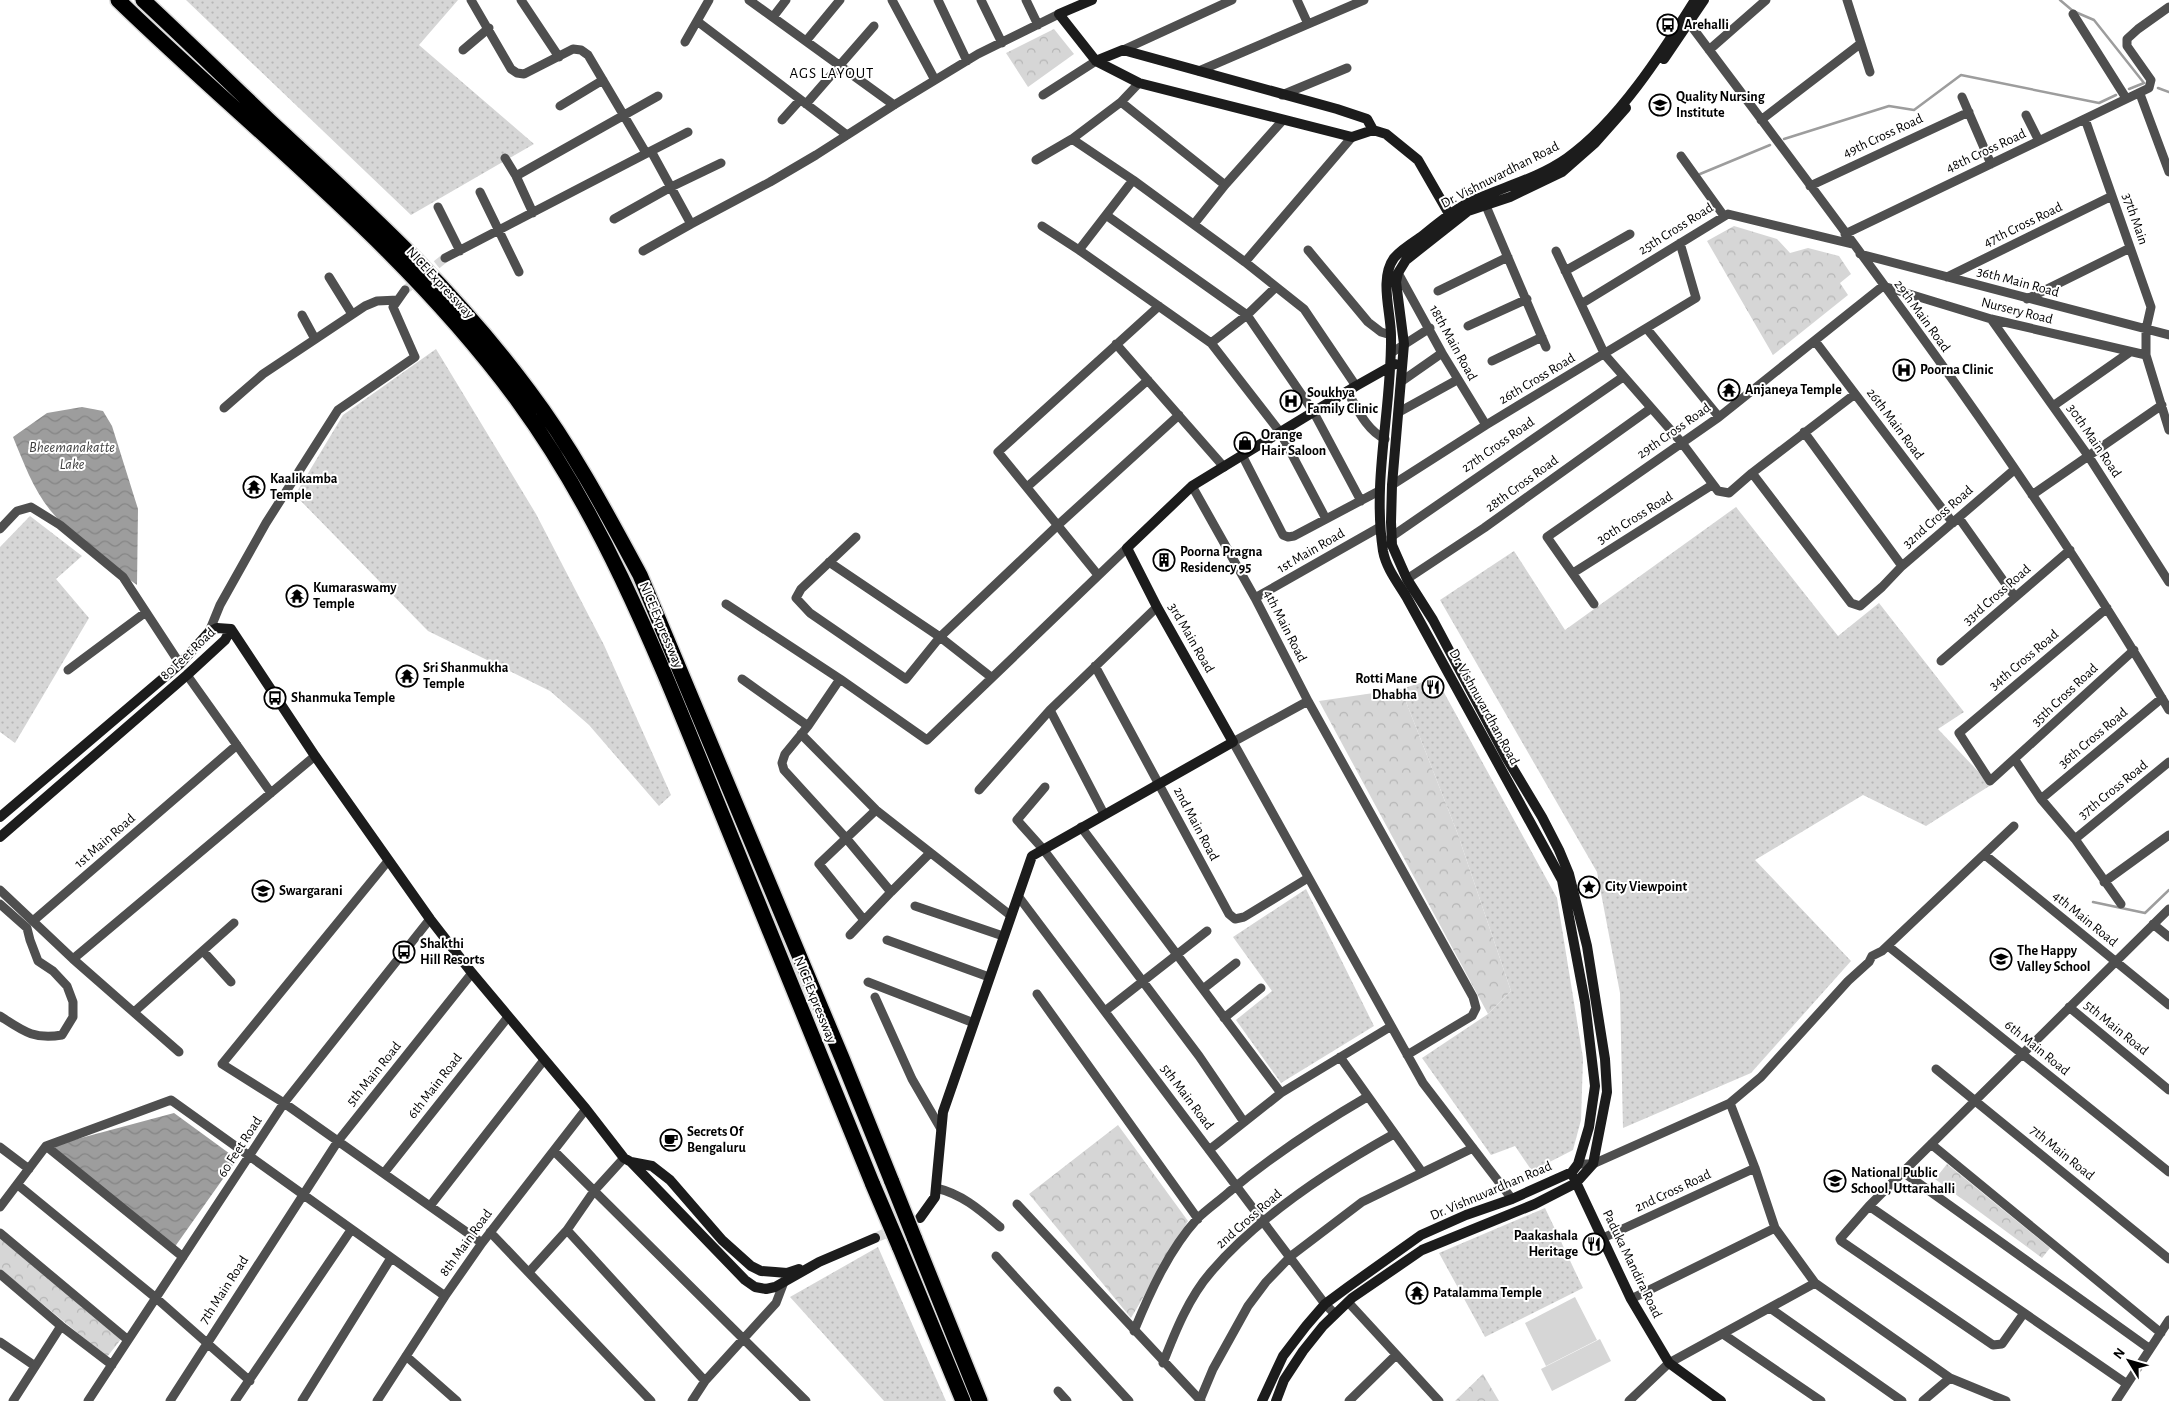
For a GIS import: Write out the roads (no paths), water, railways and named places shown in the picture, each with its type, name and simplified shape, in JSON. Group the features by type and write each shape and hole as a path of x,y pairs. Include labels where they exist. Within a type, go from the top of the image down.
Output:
{"highway":[{"name":"NICE Expressway","path":"118,0 269,141 356,219 444,309 517,399 590,513 626,582 681,712 963,1401"},
{"name":"NICE Expressway","path":"143,0 280,130 367,209 455,299 539,405 605,509 640,575 892,1182 980,1401"}],"main road":[{"path":"1092,0 1058,14 1096,61 1139,83 1283,120 1352,137 1373,130 1386,134 1418,160 1452,218"},
{"name":"Dr. Vishnuvardhan Road","path":"1276,1401 1284,1380 1302,1351 1348,1302 1422,1250 1535,1204 1576,1183 1593,1164 1607,1092 1606,1076 1587,946 1569,874 1542,817 1506,757 1433,620 1398,561 1391,536 1392,486 1404,360 1404,344 1396,282 1398,273 1406,260 1470,202 1525,181 1566,159 1593,136 1649,69 1695,0"},
{"name":"Dr. Vishnuvardhan Road","path":"1262,1401 1284,1356 1325,1304 1421,1235 1466,1215 1512,1199 1575,1168 1589,1127 1595,1086 1585,1002 1562,880 1408,598 1391,571 1384,554 1380,527 1379,489 1390,367 1391,335 1386,282 1388,267 1396,256 1452,218 1539,185 1572,164 1618,118 1704,0"},
{"path":"1096,61 1123,50 1337,109 1367,119 1373,130"},
{"path":"1127,548 1192,486 1351,388 1404,360"},
{"path":"1379,489 1392,486"},
{"name":"3rd Main Road","path":"1127,548 1157,607 1233,742"},
{"name":"80 Feet Road","path":"0,817 180,664 209,632 217,628 232,629 225,640 187,675 0,837"},
{"path":"232,629 315,756 388,861 472,973 628,1160 744,1280 755,1287 766,1289 784,1282 820,1262 875,1238"},
{"path":"920,1218 930,1207 935,1197 943,1112 1032,856 1233,742"},
{"path":"628,1160 652,1166 670,1180 722,1240 751,1266 761,1271 787,1272 820,1262"},
{"name":"Paduka Mandira Road","path":"1575,1168 1576,1183 1631,1299 1669,1363 1722,1401"}],"street":[{"path":"471,0 512,68 517,73 524,74 573,49 581,50 588,55 671,187 691,224"},
{"path":"522,0 558,56"},
{"path":"685,42 710,0"},
{"path":"750,0 894,105"},
{"path":"773,17 786,0"},
{"path":"806,41 840,0"},
{"path":"892,0 935,80"},
{"path":"938,0 967,61"},
{"path":"981,0 1002,42"},
{"path":"1026,0 1038,25"},
{"path":"1123,50 1232,0"},
{"path":"1297,0 1308,24"},
{"path":"1199,71 1364,0"},
{"path":"1709,50 1766,0"},
{"path":"1846,0 1870,72"},
{"path":"2169,7 2138,29 2127,40 2127,46 2152,84 2150,88 2140,94 2169,172"},
{"path":"643,251 770,182 967,61 1058,14"},
{"path":"2073,14 2126,98"},
{"path":"697,21 847,135"},
{"name":"29th Main Road","path":"1689,23 1860,254 2032,495 2070,550 2134,650 2169,710"},
{"path":"782,120 803,102 874,26"},
{"path":"463,50 489,28"},
{"path":"1761,120 1860,44"},
{"path":"1043,95 1096,61"},
{"path":"1282,95 1347,68"},
{"path":"560,106 603,80"},
{"path":"1036,160 1072,139 1122,102 1139,83"},
{"name":"48th Cross Road","path":"1845,234 2126,98 2140,94"},
{"path":"516,176 658,96"},
{"path":"1962,97 1991,164"},
{"path":"1122,102 1225,185"},
{"name":"49th Cross Road","path":"1810,186 1969,112"},
{"path":"2026,114 2039,141"},
{"name":"37th Main","path":"2085,119 2152,307 2146,329 2146,354 2169,430"},
{"path":"1194,224 1225,185 1283,120"},
{"path":"445,258 688,132"},
{"path":"1245,262 1352,137"},
{"path":"1072,139 1194,224 1304,308 1351,388 1369,427 1377,435 1385,439"},
{"path":"1681,156 1724,216"},
{"path":"505,158 516,176 533,213"},
{"path":"614,219 671,187 721,163"},
{"path":"1080,250 1133,180"},
{"path":"480,192 519,272"},
{"name":"47th Cross Road","path":"1946,278 2112,196"},
{"path":"1486,206 1546,347"},
{"path":"438,207 460,250"},
{"name":"25th Cross Road","path":"1581,304 1728,214 1852,244"},
{"path":"1106,215 1247,315 1313,412 1361,501"},
{"path":"1042,226 1080,250 1211,343 1280,432 1326,519"},
{"path":"1565,270 1630,234"},
{"name":"26th Cross Road","path":"1392,486 1486,425 1605,355 1696,298 1680,243"},
{"path":"2027,299 2130,248"},
{"path":"1308,250 1368,322 1381,332 1391,335"},
{"path":"1556,251 1605,355 1682,444 1718,491 1729,492 1752,472 1855,394"},
{"name":"36th Main Road","path":"1860,254 2169,335"},
{"path":"1438,291 1508,257"},
{"name":"18th Main Road","path":"1398,273 1430,328 1442,353 1486,425"},
{"path":"329,277 352,314"},
{"name":"Nursery Road","path":"1883,286 1991,319 2130,352 2146,354"},
{"name":"29th Cross Road","path":"1573,573 1548,537 1719,417 1883,286"},
{"path":"1211,343 1247,315 1276,287"},
{"path":"209,632 220,604 266,523 338,410 415,357 393,307 405,290"},
{"path":"1468,326 1527,299"},
{"path":"224,408 262,374 352,314 377,301 398,300"},
{"path":"1098,575 998,452 1158,306"},
{"path":"302,315 315,339"},
{"name":"30th Main Road","path":"1991,319 2089,457 2169,582"},
{"path":"1390,353 1430,328"},
{"path":"1647,329 1719,417"},
{"path":"1492,361 1542,337"},
{"name":"26th Main Road","path":"1815,341 2015,598"},
{"path":"1116,344 1224,466"},
{"path":"2053,406 2130,352"},
{"path":"1402,381 1442,353"},
{"name":"27th Cross Road","path":"1391,536 1623,377"},
{"path":"1027,487 1148,380"},
{"path":"1399,412 1458,380"},
{"path":"2032,495 2162,405"},
{"name":"28th Cross Road","path":"1408,579 1484,528 1650,409"},
{"path":"856,537 801,589 796,598 810,613 906,679 940,638 1058,525 1179,415"},
{"path":"1804,432 1902,566"},
{"path":"1242,455 1283,535 1288,538 1361,501 1379,489"},
{"name":"32nd Cross Road","path":"1752,472 1851,603 1860,606 1902,566 2014,470"},
{"name":"30th Cross Road","path":"1573,573 1712,485"},
{"name":"4th Main Road","path":"1192,486 1255,598 1308,701 1473,997 1476,1008 1472,1016 1407,1055"},
{"path":"0,529 17,511 30,506 60,525 124,577 180,664"},
{"name":"1st Main Road","path":"1255,598 1380,527"},
{"path":"726,604 840,679 927,740 1127,548"},
{"name":"33rd Cross Road","path":"1942,661 2070,550"},
{"path":"829,562 940,638 991,677"},
{"path":"1573,573 1594,604"},
{"path":"979,790 1050,710 1157,607"},
{"name":"34th Cross Road","path":"1959,733 2107,608"},
{"path":"68,670 146,612"},
{"name":"35th Cross Road","path":"1959,733 1990,781 2134,650"},
{"name":"2nd Main Road","path":"1095,666 1229,914 1235,919 1244,917 1308,878"},
{"path":"187,675 271,792"},
{"path":"742,679 808,726"},
{"path":"840,679 808,726 785,754 782,767 846,838 891,892"},
{"name":"36th Cross Road","path":"2041,799 2162,698"},
{"path":"1308,701 1233,742 1390,1027 1423,1083 1512,1199"},
{"path":"1050,710 1104,814"},
{"path":"801,734 876,810 1010,915"},
{"name":"1st Main Road","path":"33,920 237,745"},
{"path":"73,959 315,756"},
{"path":"2015,760 2041,799 2075,839 2121,904"},
{"name":"37th Cross Road","path":"2075,839 2169,762"},
{"path":"1045,787 1017,820 1043,849 1199,1056 1244,1122"},
{"path":"864,920 819,864 876,810"},
{"path":"1575,1168 1593,1164 1730,1104 1761,1077 1848,981 1869,962 1872,956 1885,948 2014,826"},
{"path":"1081,828 1281,1093"},
{"path":"2104,882 2169,835"},
{"path":"850,935 930,853"},
{"name":"4th Main Road","path":"1984,855 2169,1005"},
{"path":"388,861 222,1064 284,1103 482,1243"},
{"path":"0,890 73,959 179,1052"},
{"name":"5th Main Road","path":"1018,896 1291,1256 1325,1304 1335,1314"},
{"path":"0,904 27,928 38,961 53,971 67,986 73,1002 73,1017 62,1035 46,1038 27,1033 0,1016"},
{"path":"916,906 1004,936"},
{"path":"2024,1313 2002,1344 1993,1345 1840,1241 1869,1206 2169,909"},
{"name":"60 Feet Road","path":"88,1401 284,1103 430,919"},
{"path":"134,1012 234,923"},
{"path":"2153,924 2169,937"},
{"path":"1105,1011 1207,931"},
{"path":"887,940 989,977"},
{"name":"6th Main Road","path":"1885,948 2022,1053 2169,1172"},
{"path":"204,951 231,982"},
{"path":"1203,989 1236,963"},
{"name":"5th Main Road","path":"302,1194 338,1141 472,973"},
{"path":"868,982 974,1023"},
{"path":"1224,1018 1261,988"},
{"path":"1037,994 1198,1219"},
{"path":"875,997 912,1079 941,1129"},
{"name":"5th Main Road","path":"2069,1007 2169,1090"},
{"name":"6th Main Road","path":"384,1173 508,1016"},
{"path":"1209,1150 1281,1093 1390,1027"},
{"path":"1340,1058 1422,1172"},
{"path":"430,1206 544,1060"},
{"name":"7th Main Road","path":"1936,1069 2169,1259"},
{"path":"1134,1331 1147,1299 1168,1260 1198,1219 1266,1162 1334,1116 1367,1097"},
{"path":"0,1207 46,1146 171,1100 249,1158 445,1296"},
{"path":"1730,1104 1755,1168 1775,1228 1815,1284 1950,1378 1990,1398 2006,1401"},
{"name":"8th Main Road","path":"377,1401 482,1243 586,1109"},
{"name":"2nd Cross Road","path":"1163,1363 1174,1336 1195,1296 1211,1272 1264,1222 1293,1198 1360,1153 1394,1134"},
{"path":"1931,1144 2161,1333"},
{"path":"46,1146 183,1257"},
{"path":"0,1148 29,1169"},
{"path":"1017,1204 1200,1401 1213,1369 1248,1306 1266,1282 1291,1256 1362,1202 1473,1148"},
{"path":"554,1151 742,1340 806,1401"},
{"path":"528,1272 567,1230 594,1191 628,1160"},
{"name":"2nd Cross Road","path":"1603,1238 1755,1168"},
{"path":"1903,1172 2150,1349"},
{"path":"18,1185 156,1298 250,1381"},
{"path":"936,1188 954,1192 975,1206 1000,1228"},
{"name":"7th Main Road","path":"170,1401 302,1194"},
{"path":"1869,1206 2126,1384"},
{"path":"1631,1299 1775,1228"},
{"path":"235,1401 351,1230"},
{"path":"567,1230 705,1381"},
{"path":"490,1232 651,1401"},
{"path":"0,1233 128,1340"},
{"path":"996,1256 1128,1401"},
{"path":"302,1401 391,1258"},
{"path":"0,1274 61,1326 112,1365"},
{"path":"692,1401 705,1381 776,1303 784,1282"},
{"path":"1629,1401 1669,1363 1815,1284"},
{"path":"1348,1302 1439,1401"},
{"path":"1770,1308 1902,1401"},
{"path":"2116,1401 2169,1320"},
{"path":"13,1401 61,1326"},
{"path":"1723,1334 1821,1401"},
{"path":"0,1342 35,1366"},
{"path":"1349,1401 1396,1355"},
{"path":"406,1356 457,1401"},
{"path":"1923,1401 1950,1378"},
{"path":"1058,1391 1067,1401"}],"water":[{"name":"Bheemanakatte Lake","path":"82,407 103,411 112,426 138,509 137,585 80,541 59,521 33,484 13,437 47,413"},
{"path":"174,1113 237,1159 174,1248 51,1146"}],"waterway":[{"path":"2060,0 2073,11 2094,20 2144,83 2129,89"},
{"path":"1784,139 1889,106 1914,110 1961,75 2099,103 2116,95"},
{"path":"2158,88 2169,92"},
{"path":"1700,174 1770,145"},
{"path":"2093,902 2145,913 2169,890"}],"tunnel":[{"path":"405,290 445,258"},
{"path":"875,1238 913,1221"}],"place":[{"name":"Arehalli","path":"1668,25"},
{"name":"Quality Nursing Institute","path":"1660,105"},
{"name":"Poorna Clinic","path":"1904,370"},
{"name":"Anjaneya Temple","path":"1729,390"},
{"name":"Soukhya Family Clinic","path":"1291,401"},
{"name":"Orange Hair Saloon","path":"1245,443"},
{"name":"Kaalikamba Temple","path":"254,487"},
{"name":"Poorna Pragna Residency 95","path":"1164,560"},
{"name":"Kumaraswamy Temple","path":"297,596"},
{"name":"Sri Shanmukha Temple","path":"407,676"},
{"name":"Rotti Mane Dhabha","path":"1433,687"},
{"name":"Shanmuka Temple","path":"275,698"},
{"name":"City Viewpoint","path":"1589,887"},
{"name":"Swargarani","path":"263,891"},
{"name":"Shakthi Hill Resorts","path":"404,952"},
{"name":"The Happy Valley School","path":"2001,959"},
{"name":"Secrets Of Bengaluru","path":"671,1140"},
{"name":"National Public School, Uttarahalli","path":"1835,1181"},
{"name":"Paakashala Heritage","path":"1594,1244"},
{"name":"Patalamma Temple","path":"1417,1293"}],"district":[{"name":"AGS LAYOUT","path":"832,73"}]}
